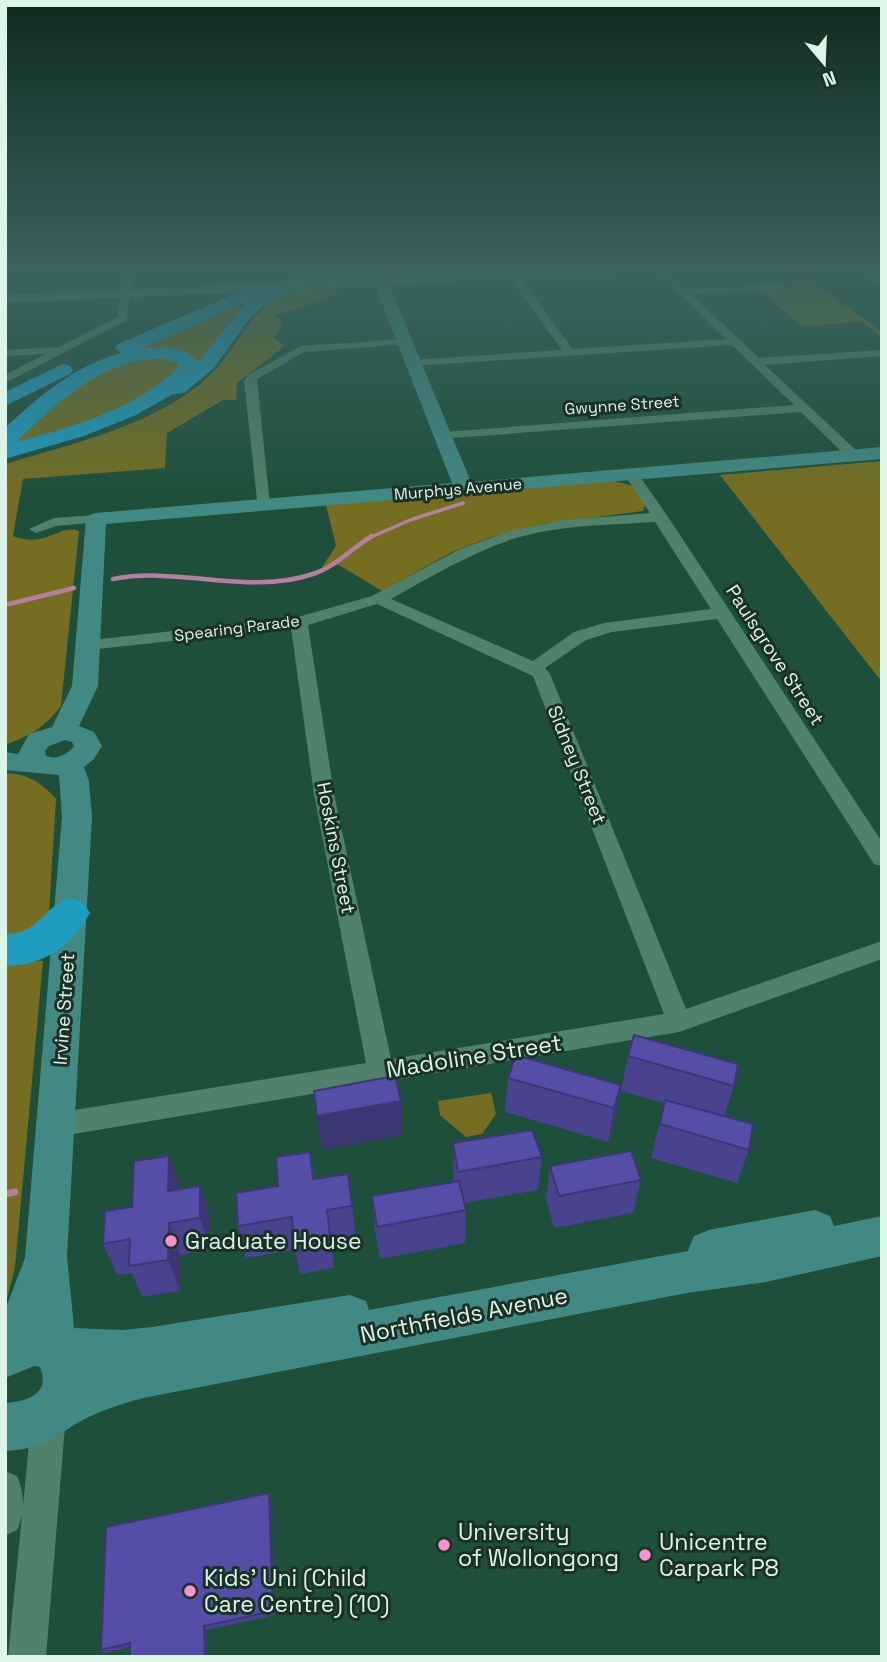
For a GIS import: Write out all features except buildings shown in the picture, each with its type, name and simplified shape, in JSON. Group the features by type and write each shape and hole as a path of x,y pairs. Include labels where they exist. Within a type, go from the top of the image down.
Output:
{"highway":[{"path":"5,400 115,346"},
{"path":"5,447 25,411 56,389 132,346"},
{"path":"5,447 95,429 169,394 208,364 221,346"},
{"path":"156,353 178,356 188,362 189,368 185,374 147,400 85,427 5,447 46,404 114,360 156,353"},
{"path":"5,416 44,385 88,357"},
{"path":"5,950 38,946 56,932 70,913"}],"main road":[{"path":"406,346 464,488"},
{"name":"Murphys Avenue","path":"96,519 882,453"},
{"path":"54,751 85,686 96,519"},
{"path":"5,753 54,751"},
{"path":"5,761 54,751"},
{"name":"Irvine Street","path":"32,1351 46,1256 77,799 54,751"},
{"name":"Northfields Avenue","path":"32,1351 123,1353 152,1350 375,1313 882,1217"},
{"name":"Northfields Avenue","path":"5,1427 26,1427 50,1412 127,1379 148,1374 687,1272 766,1261 882,1236"},
{"path":"32,1351 65,1359 67,1381 62,1397 50,1412"}],"street":[{"path":"5,380 71,346"},
{"path":"263,506 250,381 301,349 352,346"},
{"path":"565,346 570,353"},
{"path":"413,363 680,346"},
{"path":"737,346 853,455"},
{"path":"5,353 65,349"},
{"path":"755,362 882,353"},
{"name":"Gwynne Street","path":"444,436 803,408"},
{"name":"Paulsgrove Street","path":"631,474 882,859"},
{"name":"Spearing Parade","path":"89,645 299,622 378,599 463,552 514,534 565,524 661,517"},
{"name":"Murphys Avenue","path":"36,529 54,522 96,519"},
{"path":"378,599 534,668 580,636 610,627 722,613"},
{"name":"Hoskins Street","path":"299,622 324,794 381,1072"},
{"name":"Sidney Street","path":"534,668 541,674 679,1022"},
{"name":"Madoline Street","path":"56,1125 679,1022 882,950"},
{"path":"26,1657 50,1412"},
{"path":"5,1488 5,1518"}],"shaded area":[{"path":"143,346 213,346 198,366 194,361 121,355"},
{"path":"235,346 285,346 237,383 236,400 223,400 167,433 165,468 23,479 13,536 34,540 65,530 79,531 61,706 36,730 5,745 5,464 85,440 141,419 190,392 210,375"},
{"path":"161,357 181,366 178,374 117,412 7,448 65,397 91,379 127,360"},
{"path":"882,461 882,682 720,475"},
{"path":"614,481 634,486 646,504 643,511 543,524 491,537 452,552 382,591 339,565 322,567 336,546 326,505"},
{"path":"5,773 34,780 56,799 48,928 5,945"},
{"path":"5,958 43,961 15,1267 5,1307"},
{"path":"491,1093 496,1114 482,1134 466,1137 440,1115 438,1101"}],"waterway":[{"path":"370,538 410,520 463,503"},
{"path":"113,579 163,576 239,582 288,580 321,571 370,538"},
{"path":"5,605 74,588"},
{"path":"5,1194 15,1192"}],"place":[{"name":"Graduate House","path":"171,1241"},
{"name":"University of Wollongong","path":"444,1545"},
{"name":"Unicentre Carpark P8","path":"645,1555"},
{"name":"Kids’ Uni (Child Care Centre) (10)","path":"190,1591"}]}
